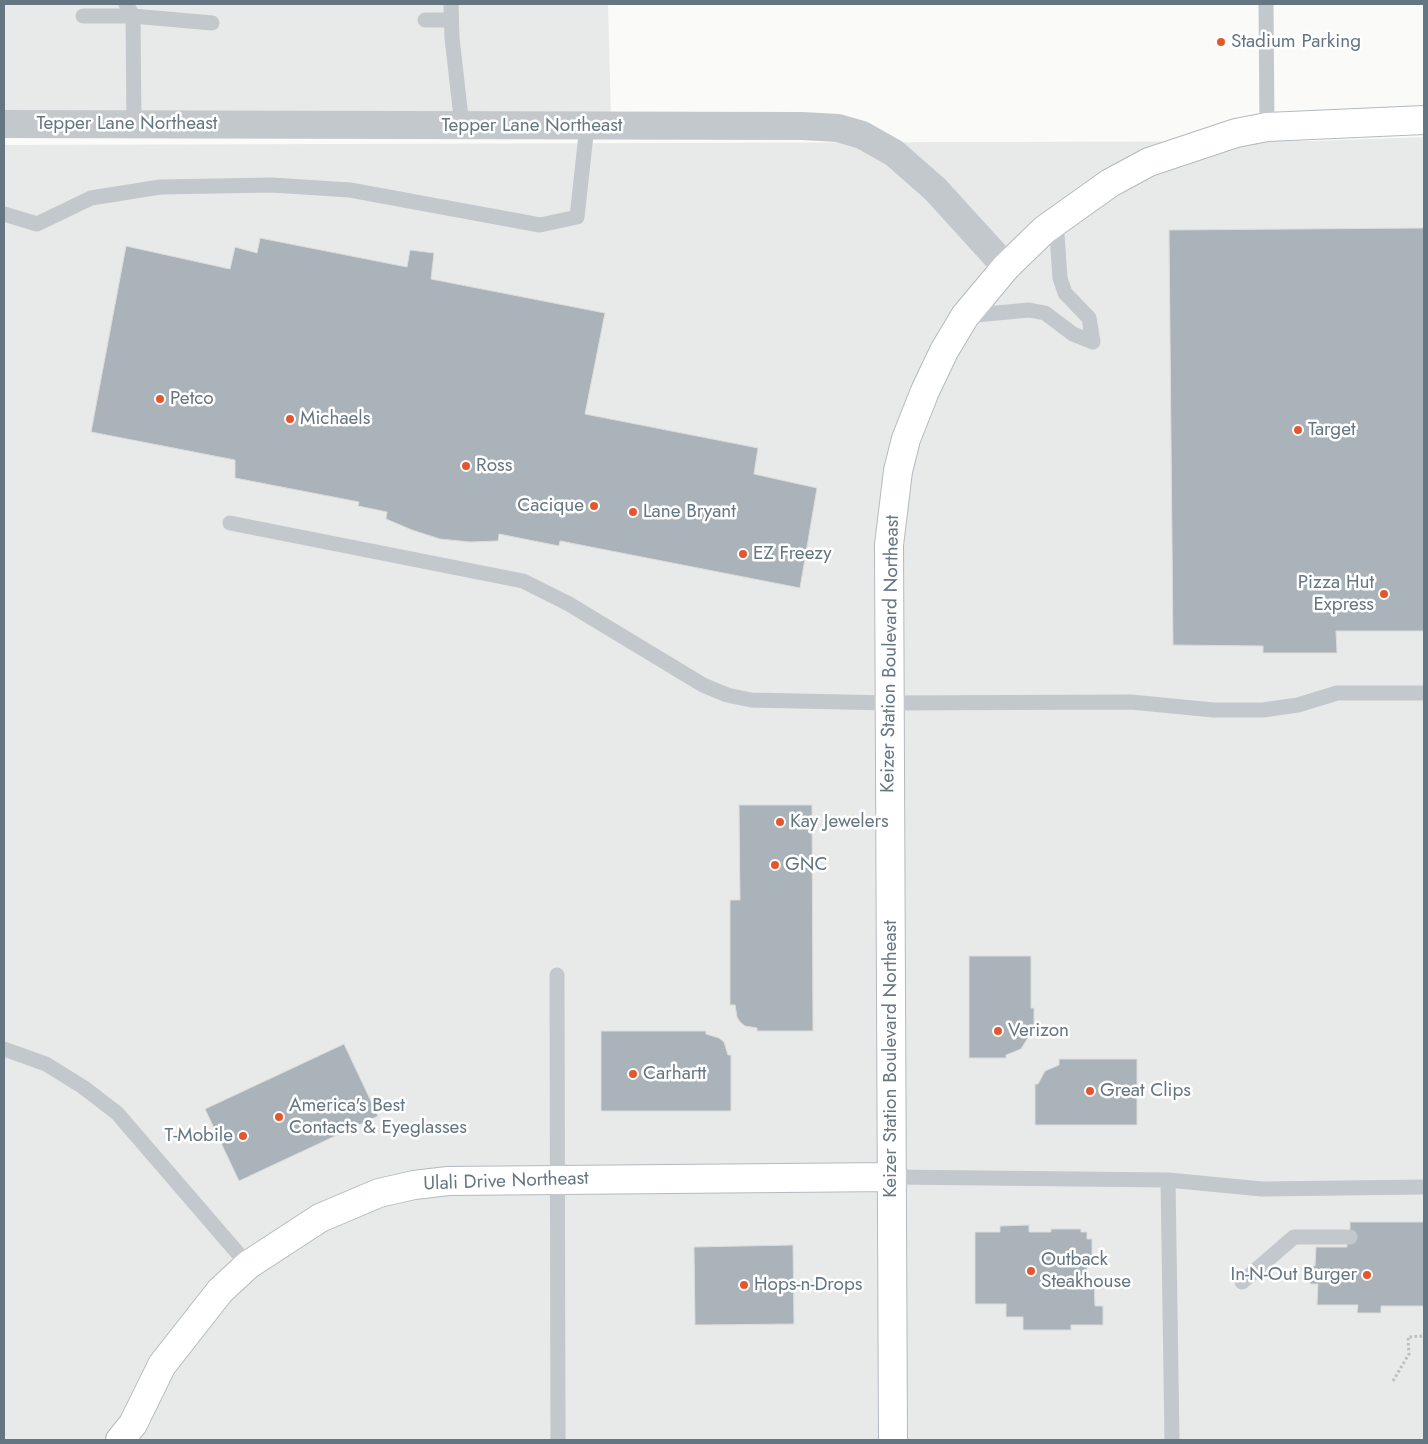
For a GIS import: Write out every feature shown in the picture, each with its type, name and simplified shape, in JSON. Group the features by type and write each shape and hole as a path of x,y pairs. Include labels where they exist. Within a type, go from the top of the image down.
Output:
{"main road":[{"name":"Keizer Station Boulevard Northeast","path":"893,1440 889,545 898,471 906,439 925,391 944,351 965,316 1006,267 1056,220 1110,183 1149,162 1236,132 1267,127 1424,120"},
{"name":"Ulali Drive Northeast","path":"129,1435 162,1365 220,1291 248,1265 320,1218 379,1193 414,1185 448,1181 892,1177"}],"street":[{"name":"Tepper Lane Northeast","path":"4,124 802,126 838,128 862,135 894,153 934,189 1006,267"}],"lane":[{"path":"451,4 462,126"},
{"path":"1266,4 1267,127"},
{"path":"129,10 134,124"},
{"path":"83,16 129,10 212,23"},
{"path":"424,20 451,20"},
{"path":"4,214 37,224 91,198 160,187 272,185 350,190 540,225 577,217 587,126"},
{"path":"965,316 1029,310 1045,313 1073,334 1093,342 1089,318 1065,293 1060,278 1056,220"},
{"path":"230,523 522,581 569,604 703,685 727,695 751,700 889,703 1131,702 1212,710 1263,710 1298,705 1337,693 1424,693"},
{"path":"557,975 558,1440"},
{"path":"4,1049 46,1064 83,1087 117,1113 248,1265"},
{"path":"892,1177 1168,1180 1262,1189 1424,1187"},
{"path":"1168,1180 1172,1440"},
{"path":"1242,1282 1294,1238 1350,1237"}],"path":[{"path":"1393,1381 1409,1354 1408,1337 1424,1336"}],"shaded area":[{"path":"4,4 608,4 611,118 4,113"},
{"path":"1424,137 1424,1440 4,1440 4,145 1314,141"}],"building":[{"name":"Target","path":"1424,228 1424,631 1336,631 1337,653 1263,653 1263,646 1173,645 1169,230"},
{"path":"260,238 407,267 410,250 434,253 431,279 605,313 585,414 758,448 754,474 817,488 800,588 560,541 559,546 499,534 498,541 470,542 440,539 386,519 387,512 358,506 359,502 235,478 235,460 91,432 126,246 230,269 235,247 257,253"},
{"path":"739,805 812,805 813,1031 757,1031 757,1028 745,1026 740,1022 735,1005 730,1005 730,900 740,900"},
{"path":"969,956 1031,956 1031,1008 1034,1008 1034,1036 1029,1036 1021,1049 1006,1055 1006,1058 969,1058"},
{"path":"601,1031 706,1031 706,1034 719,1038 724,1042 728,1055 731,1055 731,1111 601,1111"},
{"path":"344,1044 378,1116 239,1181 205,1109"},
{"path":"1059,1059 1137,1059 1137,1125 1035,1125 1035,1084 1038,1084 1045,1071 1059,1065"},
{"name":"In-N-Out Burger","path":"1350,1222 1424,1222 1424,1306 1381,1306 1381,1313 1357,1313 1358,1305 1317,1305 1318,1284 1310,1284 1310,1266 1315,1266 1316,1247 1347,1247 1347,1239 1350,1239"},
{"name":"Outback Steakhouse","path":"1029,1225 1029,1232 1051,1232 1051,1229 1081,1229 1081,1232 1087,1232 1087,1239 1092,1239 1092,1263 1087,1263 1087,1278 1094,1278 1095,1306 1103,1306 1103,1325 1071,1325 1071,1330 1023,1330 1023,1317 1006,1317 1006,1304 975,1304 975,1232 1000,1232 1000,1226"},
{"name":"Hops-n-Drops","path":"793,1245 794,1324 695,1325 694,1247"}],"place":[{"name":"Stadium Parking","path":"1221,42"},
{"name":"Petco","path":"160,399"},
{"name":"Michaels","path":"290,419"},
{"name":"Target","path":"1298,430"},
{"name":"Ross","path":"466,466"},
{"name":"Cacique","path":"594,506"},
{"name":"Lane Bryant","path":"633,512"},
{"name":"EZ Freezy","path":"743,554"},
{"name":"Pizza Hut Express","path":"1384,594"},
{"name":"Kay Jewelers","path":"780,822"},
{"name":"GNC","path":"775,865"},
{"name":"Verizon","path":"998,1031"},
{"name":"Carhartt","path":"633,1074"},
{"name":"Great Clips","path":"1090,1091"},
{"name":"America's Best Contacts & Eyeglasses","path":"279,1117"},
{"name":"T-Mobile","path":"243,1136"},
{"name":"Outback Steakhouse","path":"1031,1271"},
{"name":"In-N-Out Burger","path":"1367,1275"},
{"name":"Hops-n-Drops","path":"744,1285"}]}
